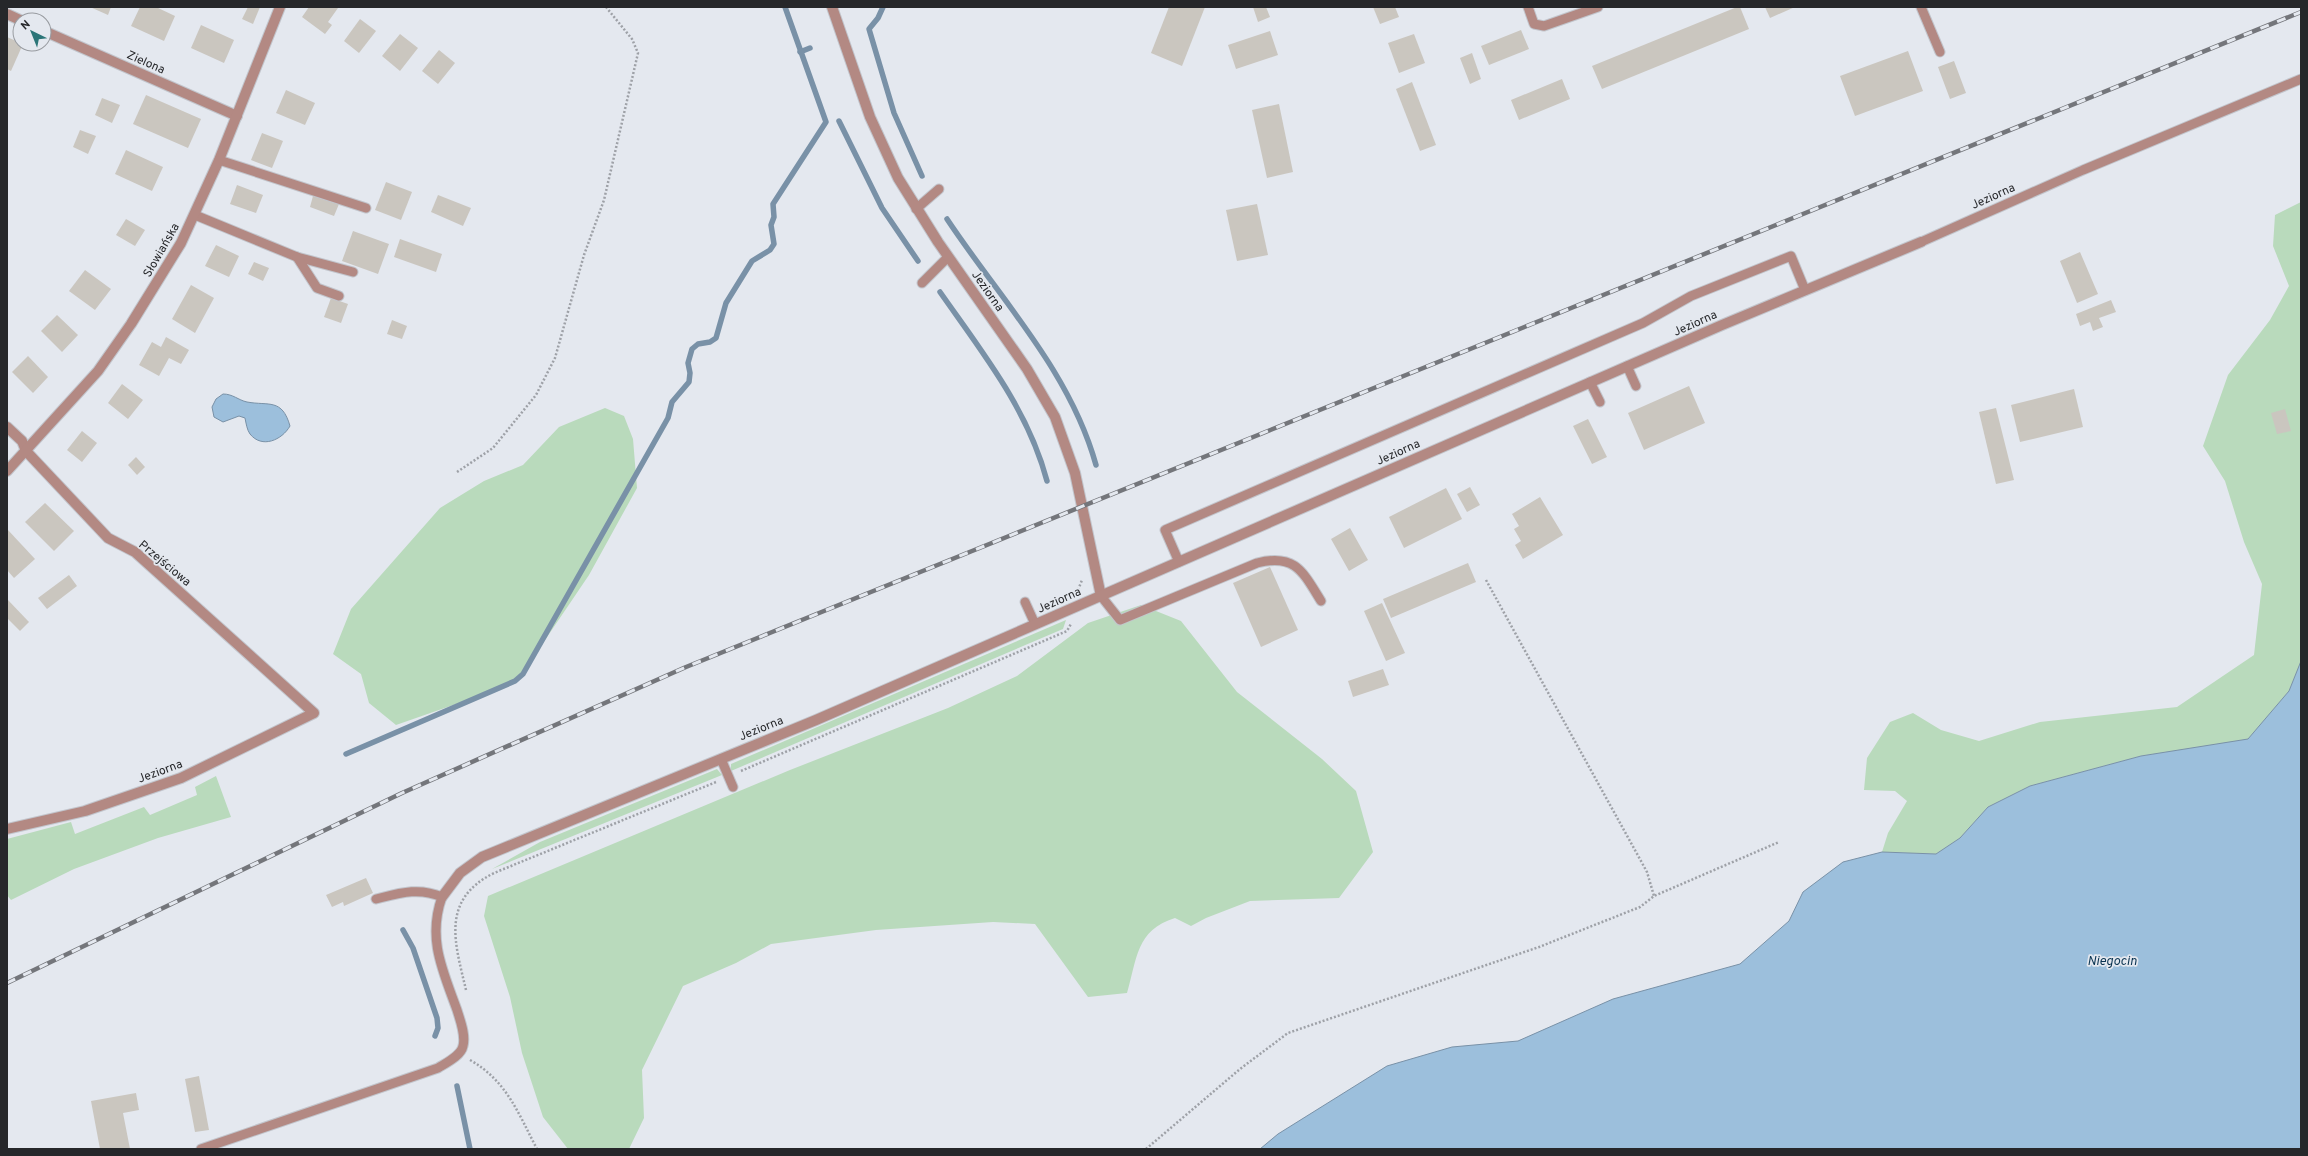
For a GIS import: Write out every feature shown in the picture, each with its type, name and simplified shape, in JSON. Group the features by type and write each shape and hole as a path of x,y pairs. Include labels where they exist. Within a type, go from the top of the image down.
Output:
{"street":[{"name":"Słowiańska","path":"7,471 98,371 156,285 181,243 219,160 280,7"},
{"name":"Jeziorna","path":"832,7 875,128 898,178 916,210 1030,373 1055,417 1075,473 1101,596"},
{"name":"Zielona","path":"52,35 236,116"},
{"name":"Jeziorna","path":"442,897 460,873 482,857 721,759 1101,596 1627,366 1921,242"},
{"name":"Przejściowa","path":"7,427 22,442 26,451 108,538 135,552 314,713"},
{"name":"Jeziorna","path":"7,829 85,811 181,778 314,713"}],"lane":[{"path":"1528,7 1534,24 1544,26 1598,7"},
{"path":"1921,7 1940,52"},
{"name":"Jeziorna","path":"1921,242 2083,170 2301,79"},
{"path":"219,160 366,208"},
{"path":"916,210 939,189"},
{"path":"195,215 298,257 352,272"},
{"path":"1179,562 1165,530 1643,323 1691,296 1791,256 1805,290"},
{"path":"298,257 318,288 339,296"},
{"path":"922,283 948,257"},
{"path":"1627,366 1636,386"},
{"path":"1590,382 1600,402"},
{"path":"1101,596 1120,620 1257,563 1281,559 1288,561 1303,572 1321,601"},
{"path":"1025,602 1035,624"},
{"path":"721,759 733,788"},
{"path":"201,1149 438,1068 459,1054 463,1046 461,1024 436,944 436,918 442,897 429,892 409,890 376,900"}],"path":[{"path":"457,472 493,448 536,396 555,358 584,255 604,200 638,53 632,39 606,7"},
{"path":"1076,592 1082,582 1082,575"},
{"path":"1486,580 1647,872 1654,896"},
{"path":"1146,1149 1240,1069 1288,1033 1539,947 1640,907 1654,896 1779,842"},
{"path":"459,1054 484,1067 505,1089 537,1149"}],"green space":[{"path":"2301,202 2301,673 2297,671 2289,691 2248,740 2141,756 2030,786 1988,807 1960,838 1936,854 1882,852 1888,833 1907,801 1895,791 1864,790 1867,758 1890,722 1913,713 1941,730 1979,741 2040,722 2177,707 2254,655 2262,584 2244,542 2225,481 2203,446 2228,375 2270,320 2289,286 2273,246 2275,215"},
{"path":"605,408 624,416 633,439 637,488 589,575 520,677 482,695 396,725 369,703 361,674 333,654 351,609 440,508 484,481 523,465 559,427"},
{"path":"1141,605 1181,621 1237,692 1322,759 1356,791 1373,852 1339,898 1250,901 1206,918 1191,926 1175,918 1162,923 1152,930 1140,947 1127,993 1088,997 1035,924 993,922 876,930 771,944 736,963 683,986 642,1070 644,1118 629,1149 568,1149 543,1117 522,1053 510,997 484,916 488,896 790,770 948,708 1017,676 1088,623"},
{"path":"1066,620 1063,629 731,771 731,764"},
{"path":"717,769 722,775 492,869 540,842"},
{"path":"216,776 231,817 158,838 74,869 11,900 7,895 7,839 71,822 75,834 144,807 150,815 197,795 195,787"}],"water":[{"path":"223,394 230,395 247,402 268,404 279,407 287,417 290,426 282,435 272,441 266,442 255,439 249,432 245,418 239,416 223,422 214,417 212,407 216,399"},
{"name":"Niegocin","path":"2301,661 2301,1149 1260,1149 1278,1134 1387,1066 1452,1047 1518,1041 1613,999 1740,964 1789,921 1803,892 1843,862 1882,852 1936,854 1960,838 1988,807 2030,786 2141,756 2248,739 2289,691"}],"building":[{"path":"90,7 111,7 108,15"},
{"path":"140,7 156,7 175,16 164,41 131,26"},
{"path":"248,7 260,7 253,24 242,19"},
{"path":"309,7 338,8 328,22 332,25 325,34 302,17"},
{"path":"1169,7 1205,7 1182,66 1151,53"},
{"path":"1253,7 1266,7 1270,17 1258,22"},
{"path":"1373,7 1395,7 1399,17 1380,24"},
{"path":"1740,7 1749,29 1602,89 1592,66"},
{"path":"1765,7 1795,7 1770,18"},
{"path":"360,19 376,31 359,53 344,41"},
{"path":"201,25 234,40 224,63 191,48"},
{"path":"1521,30 1529,49 1489,65 1481,46"},
{"path":"1270,31 1278,55 1236,69 1228,45"},
{"path":"400,34 418,48 400,71 382,56"},
{"path":"1414,34 1425,63 1399,73 1388,43"},
{"path":"7,37 12,39 12,52 19,52 11,71 7,69"},
{"path":"439,50 455,63 438,84 422,71"},
{"path":"1908,51 1923,91 1855,116 1840,76"},
{"path":"1472,53 1481,79 1470,84 1460,58"},
{"path":"1954,61 1966,93 1950,99 1938,67"},
{"path":"1562,79 1570,99 1519,120 1511,100"},
{"path":"1412,82 1436,145 1420,151 1396,89"},
{"path":"286,90 315,103 305,125 276,113"},
{"path":"146,95 201,119 188,148 133,124"},
{"path":"102,98 120,105 112,123 95,115"},
{"path":"1279,104 1293,172 1267,178 1252,110"},
{"path":"80,130 96,136 88,154 73,147"},
{"path":"262,133 283,141 272,168 251,160"},
{"path":"126,150 163,167 152,191 115,174"},
{"path":"386,182 412,192 401,220 375,210"},
{"path":"237,185 263,195 256,213 230,204"},
{"path":"438,195 471,208 463,226 431,212"},
{"path":"313,196 339,204 334,216 310,207"},
{"path":"1257,204 1268,255 1237,261 1226,210"},
{"path":"126,219 145,230 135,246 116,235"},
{"path":"353,231 389,244 378,274 342,261"},
{"path":"400,239 442,254 436,272 394,257"},
{"path":"216,245 239,256 229,277 205,266"},
{"path":"2080,252 2098,294 2077,303 2060,261"},
{"path":"254,262 269,268 263,281 248,274"},
{"path":"85,270 111,289 95,310 69,291"},
{"path":"191,285 214,298 195,333 172,319"},
{"path":"331,298 348,304 341,323 324,317"},
{"path":"2111,300 2116,312 2099,318 2103,327 2093,331 2090,322 2080,326 2076,314"},
{"path":"57,315 78,335 62,352 41,331"},
{"path":"392,320 407,326 402,339 387,334"},
{"path":"166,337 189,350 181,364 169,358 159,376 139,365 152,342 161,347"},
{"path":"28,356 48,377 33,393 12,372"},
{"path":"122,384 143,400 128,419 108,403"},
{"path":"1689,386 1705,423 1644,450 1628,413"},
{"path":"2074,389 2083,427 2020,442 2011,405"},
{"path":"1996,408 2014,480 1996,484 1979,412"},
{"path":"2285,409 2291,431 2277,434 2271,413"},
{"path":"1588,419 1607,457 1592,464 1573,426"},
{"path":"82,431 97,443 82,462 67,450"},
{"path":"136,457 145,467 137,475 128,465"},
{"path":"1470,487 1480,505 1467,512 1457,494"},
{"path":"1446,488 1462,519 1404,548 1389,517"},
{"path":"1540,497 1563,535 1523,559 1515,545 1521,541 1514,529 1519,526 1512,514"},
{"path":"45,503 74,531 54,551 25,522"},
{"path":"1350,528 1368,560 1349,571 1331,539"},
{"path":"7,529 35,559 14,578 7,570"},
{"path":"1468,563 1476,582 1391,618 1383,599"},
{"path":"1270,567 1298,630 1261,647 1233,583"},
{"path":"69,575 77,586 47,609 38,598"},
{"path":"7,599 29,622 20,631 7,618"},
{"path":"1382,603 1405,653 1386,661 1364,611"},
{"path":"1383,669 1389,685 1353,697 1348,681"},
{"path":"366,878 373,893 344,906 343,902 332,907 326,895"},
{"path":"199,1076 209,1130 195,1132 185,1079"},
{"path":"136,1093 139,1110 123,1113 130,1149 100,1149 91,1101"}],"waterway":[{"path":"346,754 515,681 523,674 668,418 672,402 689,382 690,373 688,363 692,349 698,344 710,342 716,338 726,303 752,261 770,250 774,244 771,225 774,217 773,204 826,122 785,7"},
{"path":"883,7 878,18 869,29 894,113 922,176"},
{"path":"800,52 810,48"},
{"path":"839,121 882,208 918,261"},
{"path":"947,219 1011,307 1051,367 1069,398 1084,431 1096,465"},
{"path":"940,292 987,359 1016,405 1039,455 1047,481"},
{"path":"403,930 413,948 437,1018 438,1028 435,1036"},
{"path":"457,1086 470,1149"}],"railway":[{"path":"7,983 402,793 686,667 2301,12"}]}
